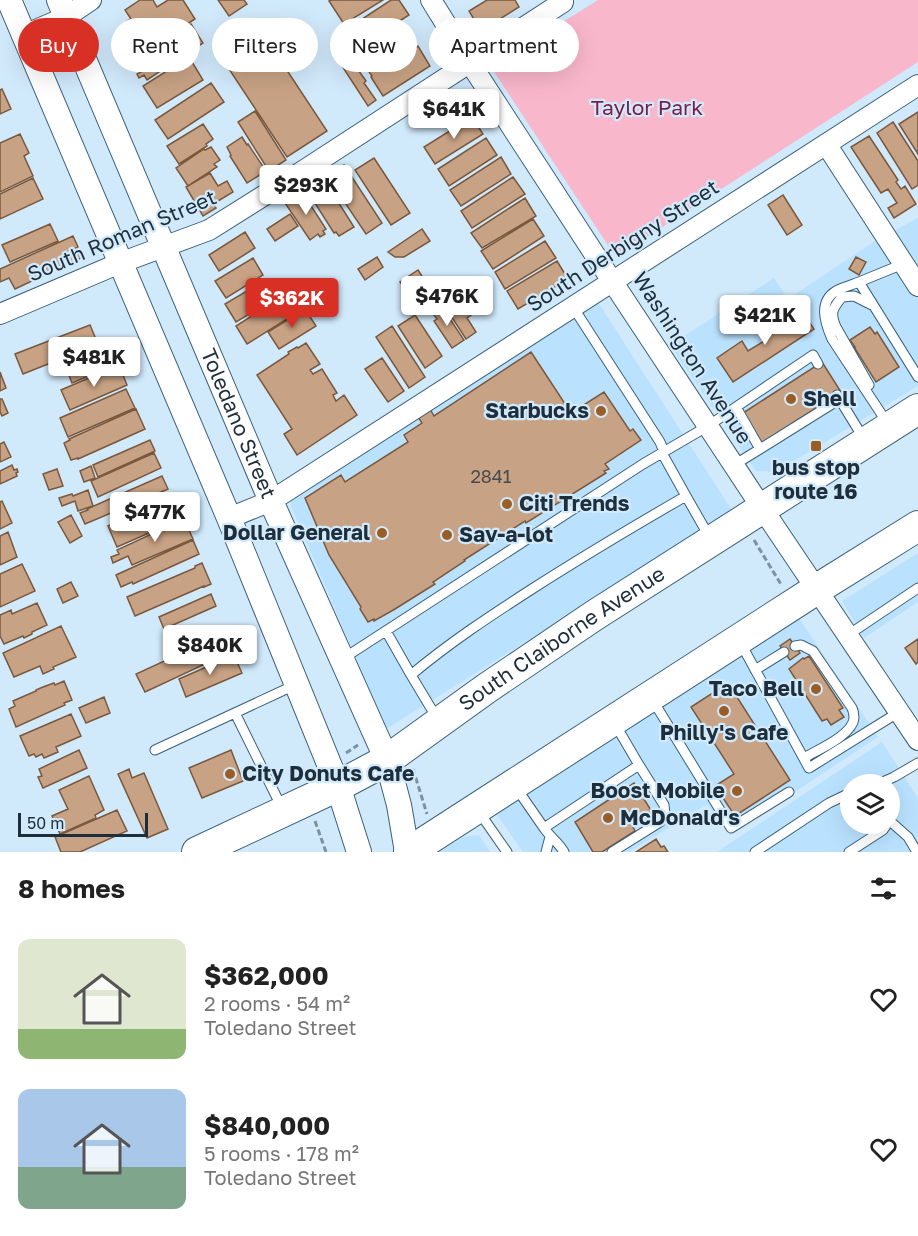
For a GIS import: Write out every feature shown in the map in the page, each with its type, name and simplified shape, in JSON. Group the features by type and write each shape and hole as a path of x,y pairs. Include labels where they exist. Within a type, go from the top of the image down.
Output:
{"main road":[{"name":"South Claiborne Avenue","path":"197,852 284,811 339,772 399,760 439,722 487,687 711,540 755,520 877,425 918,409"},
{"path":"408,852 918,526"}],"street":[{"path":"9,0 18,21"},
{"path":"48,18 62,8 91,0"},
{"name":"Washington Avenue","path":"431,0 442,18"},
{"name":"South Roman Street","path":"539,18 563,2"},
{"name":"Toledano Street","path":"62,8 271,501 342,660 399,760 399,805 408,852"},
{"path":"40,72 297,684 339,772 359,852"},
{"name":"South Roman Street","path":"0,314 120,263 209,230 456,72"},
{"name":"Washington Avenue","path":"476,72 734,465 755,520 817,589 918,740"},
{"name":"South Derbigny Street","path":"229,518 271,501 918,85"},
{"path":"826,144 918,286"}],"lane":[{"path":"877,425 825,324 824,306 834,292 903,264"},
{"path":"859,282 918,377"},
{"path":"874,306 854,296 842,297 834,307 832,317 867,380 877,425"},
{"path":"572,306 660,442 663,452 711,540"},
{"path":"342,660 663,452 736,407 759,397 800,370 813,355 818,364"},
{"path":"734,465 838,397 877,425"},
{"path":"736,407 760,448"},
{"path":"411,675 440,650 506,605 594,549 686,496"},
{"path":"848,635 918,588"},
{"path":"386,631 439,722"},
{"path":"739,640 809,768 899,711"},
{"path":"795,646 801,645 813,651 852,708 854,717 852,727 842,736 804,758"},
{"path":"755,670 784,652"},
{"path":"155,750 297,684"},
{"path":"651,696 731,828 789,792"},
{"path":"235,713 284,811"},
{"path":"612,852 660,822 665,814 664,805 613,721"},
{"path":"899,774 918,763"},
{"path":"544,828 639,765"},
{"path":"513,785 550,837 560,845 564,852"},
{"path":"755,852 840,798"},
{"path":"477,808 506,852"},
{"path":"900,831 908,837 917,852"},
{"path":"849,852 877,834"},
{"path":"546,852 550,837"}],"path":[{"path":"755,520 782,588"},
{"path":"339,772 359,744"},
{"path":"399,760 428,817"},
{"path":"314,820 326,852"}],"shaded area":[{"path":"918,218 918,386 782,468 773,472 756,471 670,345 774,278 788,299 875,241"},
{"path":"596,299 733,512 386,729 291,506 291,499"},
{"path":"918,553 918,602 864,638 842,601"},
{"path":"797,615 878,737 730,835 707,804 629,852 523,852 495,812"},
{"path":"882,742 918,798 918,852 717,852"},
{"path":"479,835 490,852 436,852 464,837"}],"green space":[{"name":"Taylor Park","path":"598,0 918,0 918,62 619,255 613,253 494,72 579,72 579,18 569,18"}],"building":[{"path":"140,0 153,0 157,7 168,0 183,0 194,18 130,18 125,10"},
{"path":"218,0 244,0 247,4 229,16"},
{"path":"383,0 354,18 340,18 329,1"},
{"path":"391,0 399,0 409,15 404,18 364,18"},
{"path":"487,0 515,0 519,7 502,18 473,18 469,11"},
{"path":"418,46 429,64 429,67 383,96 369,72 417,72"},
{"path":"159,72 147,80 144,75 139,78 137,74"},
{"path":"165,72 198,72 203,80 157,108 143,86"},
{"path":"231,72 288,72 327,131 287,157"},
{"path":"346,72 360,72 366,81 364,83 376,100 368,106"},
{"path":"211,83 224,102 168,139 155,120"},
{"path":"2,89 11,109 0,114 0,90"},
{"path":"255,111 286,160 269,171 238,122"},
{"path":"918,112 918,154 899,124"},
{"path":"472,117 483,134 435,164 424,147"},
{"path":"893,122 918,161 918,185 912,189 877,133"},
{"path":"203,124 213,139 206,144 207,146 179,164 167,146"},
{"path":"20,134 29,153 24,156 33,176 0,192 0,143"},
{"path":"869,136 898,180 896,182 901,189 905,186 916,204 894,218 888,208 897,203 888,189 881,193 851,147"},
{"path":"242,137 266,171 247,183 227,147"},
{"path":"486,138 497,155 449,186 438,169"},
{"path":"211,147 220,160 214,164 217,167 188,186 176,168 204,149"},
{"path":"501,157 511,174 461,206 450,190"},
{"path":"374,158 410,213 391,225 355,170"},
{"path":"344,165 382,223 366,234 327,176"},
{"path":"210,173 218,186 227,181 233,192 213,204 216,208 203,216 186,187"},
{"path":"513,177 525,194 472,228 461,211"},
{"path":"33,178 43,199 0,219 0,194"},
{"path":"323,178 354,227 339,236 336,232 334,233 306,189"},
{"path":"302,192 326,229 323,231 325,234 320,237 318,234 310,240 285,203"},
{"path":"783,195 802,225 787,235 768,205"},
{"path":"525,198 536,216 482,248 471,233"},
{"path":"290,214 298,226 275,241 267,229"},
{"path":"533,219 544,236 493,269 481,251"},
{"path":"50,224 58,241 10,262 2,245"},
{"path":"422,229 430,241 404,257 395,257 388,252"},
{"path":"245,232 255,248 219,271 209,255"},
{"path":"73,236 81,258 15,289 9,278 0,282 0,269"},
{"path":"545,241 556,258 505,289 495,272"},
{"path":"377,257 383,267 365,280 358,269"},
{"path":"856,257 866,262 859,275 849,269"},
{"path":"253,258 263,275 226,298 215,281"},
{"path":"557,261 568,279 518,309 507,291"},
{"path":"418,270 438,301 421,313 400,282"},
{"path":"454,281 474,313 467,318 476,332 466,339 436,293"},
{"path":"262,282 272,300 236,322 225,304"},
{"path":"279,299 290,317 247,344 236,326"},
{"path":"440,304 464,340 452,348 434,321 437,319 431,311"},
{"path":"800,308 814,329 733,382 717,358 742,341 748,351 769,338 765,332"},
{"path":"305,309 316,326 279,349 268,332"},
{"path":"415,315 442,356 425,368 398,326"},
{"path":"90,325 98,344 23,374 15,354"},
{"path":"392,326 425,377 409,388 376,337"},
{"path":"870,327 875,334 877,332 899,367 876,382 850,340"},
{"path":"306,343 320,364 310,370 313,374 322,369 337,393 333,395 336,401 344,395 357,415 297,455 284,434 292,429 257,375 289,354 288,352"},
{"path":"107,344 116,364 72,383 64,363"},
{"path":"531,352 571,413 604,392 630,431 633,429 641,440 605,464 609,469 604,471 606,473 464,560 433,582 435,584 374,621 374,619 368,622 329,555 305,498 341,475 345,482 408,442 404,435 422,423 418,417 430,409 434,416"},
{"path":"382,358 404,391 388,402 365,369"},
{"path":"822,362 841,392 762,443 743,413"},
{"path":"119,365 127,385 70,410 61,390"},
{"path":"0,372 6,388 0,391"},
{"path":"126,389 135,408 68,437 60,418"},
{"path":"0,399 8,413 2,416 0,412"},
{"path":"136,409 145,429 71,460 64,443 69,439"},
{"path":"150,440 155,451 98,477 93,465"},
{"path":"4,442 11,457 0,462 0,444"},
{"path":"154,453 161,468 98,497 91,481"},
{"path":"12,465 14,470 17,469 17,476 0,484 0,471"},
{"path":"91,466 95,478 84,482 80,471"},
{"path":"57,469 63,486 49,490 43,474"},
{"path":"162,476 168,489 85,524 80,513"},
{"path":"88,490 93,506 78,511 75,501 62,506 59,498"},
{"path":"174,497 183,518 117,547 108,526"},
{"path":"2,501 12,523 0,529 0,502"},
{"path":"71,515 82,536 70,543 58,522"},
{"path":"184,519 193,539 132,565 128,556 113,563 111,557 119,554 117,550"},
{"path":"8,532 17,557 0,565 0,536"},
{"path":"193,540 199,554 133,584 132,582 121,587 116,575"},
{"path":"202,563 211,584 135,616 127,597"},
{"path":"22,564 35,591 0,607 0,574"},
{"path":"71,582 78,596 63,603 57,589"},
{"path":"211,594 216,606 164,629 159,617"},
{"path":"37,603 47,625 24,638 23,636 4,644 0,636 0,615 11,610 12,614"},
{"path":"61,626 76,657 43,674 40,666 14,677 3,653"},
{"path":"225,633 233,651 145,692 136,674"},
{"path":"790,639 800,653 790,660 780,646"},
{"path":"918,639 918,662 916,664 905,648"},
{"path":"234,655 242,673 186,697 179,679"},
{"name":"Taco Bell","path":"809,656 843,708 839,710 844,717 831,725 827,719 822,721 789,669"},
{"path":"64,681 72,700 16,727 9,709 15,706 13,701 43,687"},
{"path":"728,683 790,780 735,816 715,786 734,774 691,707"},
{"path":"104,697 110,713 86,723 79,708"},
{"path":"71,714 81,736 56,747 58,752 44,758 42,754 36,757 34,754 29,756 20,736"},
{"path":"79,750 87,768 43,788 38,777 42,776 39,769"},
{"path":"231,750 243,781 202,798 189,768"},
{"path":"129,769 132,778 144,773 168,829 147,838 118,774"},
{"path":"89,776 104,810 95,815 96,818 60,834 52,816 68,809 59,790"},
{"path":"634,783 654,815 633,827 635,831 602,852 593,852 575,822"},
{"path":"117,810 127,831 80,852 61,852 55,837"},
{"path":"656,839 668,852 636,852"}],"place":[{"name":"Shell","path":"791,399"},
{"name":"Starbucks","path":"601,411"},
{"name":"bus stop route 16","path":"816,446"},
{"name":"Citi Trends","path":"507,504"},
{"name":"Dollar General","path":"382,533"},
{"name":"Sav-a-lot","path":"447,535"},
{"name":"Taco Bell","path":"816,689"},
{"name":"Philly's Cafe","path":"724,711"},
{"name":"City Donuts Cafe","path":"230,774"},
{"name":"Boost Mobile","path":"737,791"},
{"name":"McDonald's","path":"608,818"}]}
